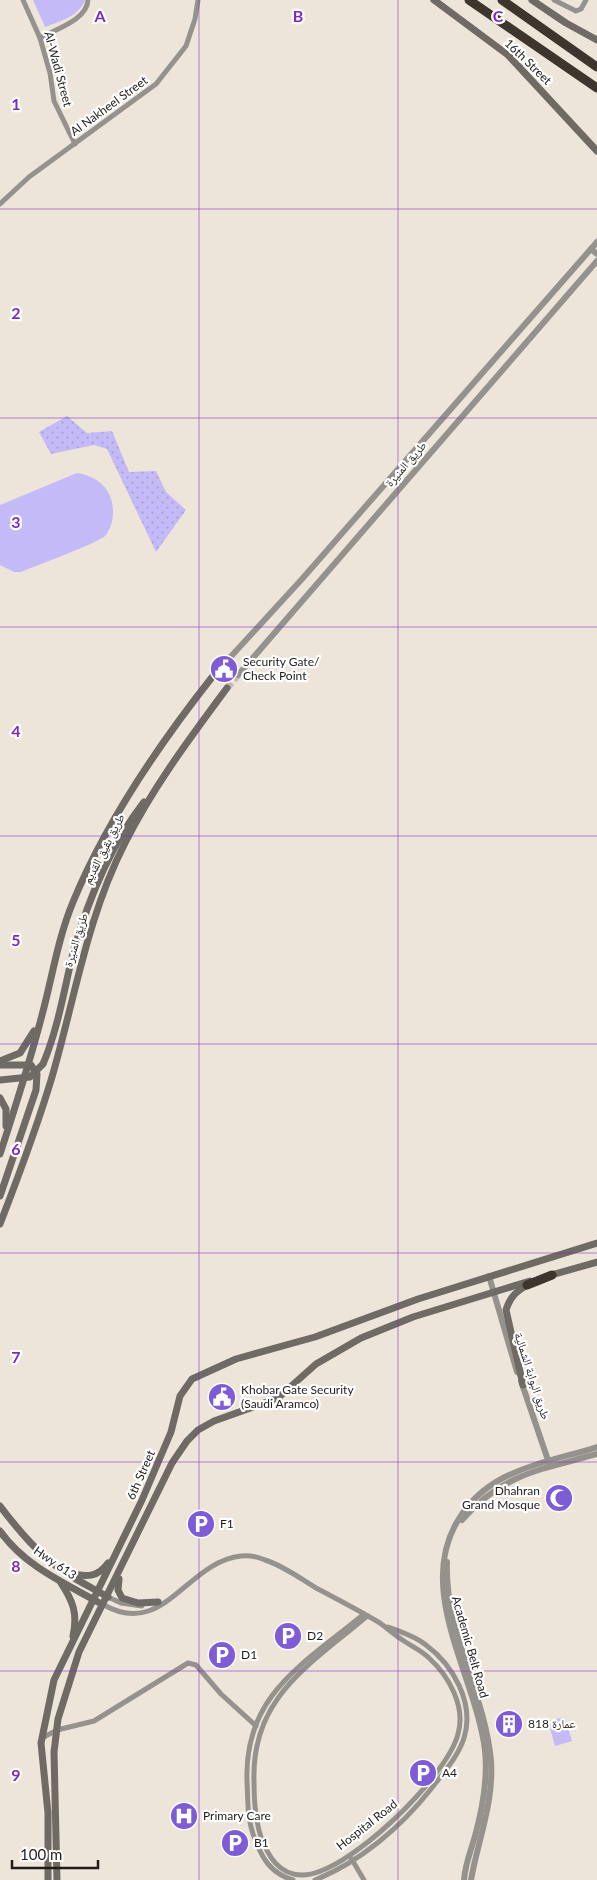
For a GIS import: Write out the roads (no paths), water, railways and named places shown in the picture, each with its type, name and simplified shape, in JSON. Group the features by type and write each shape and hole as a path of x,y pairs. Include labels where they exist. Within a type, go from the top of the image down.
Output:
{"highway":[{"path":"469,0 597,88"},
{"path":"502,0 597,67"},
{"path":"527,1285 552,1275"}],"main road":[{"name":"16th Street","path":"434,0 508,55 597,151"},
{"path":"532,0 566,23 597,40"},
{"name":"طريق المنيرة","path":"0,1154 42,1018 73,903 97,851 125,804 184,712 213,676"},
{"name":"طريق المنيرة","path":"0,1224 20,1173 52,1077 80,961 100,902 124,844 157,784 227,688"},
{"name":"طريق بقيق القديم","path":"0,1196 36,1090 37,1072 46,1058 76,944 98,880 133,816 157,784"},
{"path":"0,1061 15,1056 26,1047 42,1018"},
{"path":"0,1066 28,1064 37,1072 24,1078 0,1080"},
{"path":"0,1098 6,1109 6,1136"},
{"name":"6th Street","path":"48,1880 48,1813 41,1738 54,1680 120,1546 171,1432 177,1406 185,1387 192,1379 236,1359 315,1337 365,1316 597,1243"},
{"name":"6th Street","path":"57,1880 54,1752 56,1730 79,1652 104,1605 172,1463 187,1441 198,1430 214,1421 278,1398 316,1364 361,1338 414,1317 597,1262"},
{"path":"523,1385 506,1310 510,1298 516,1291 527,1285"},
{"name":"Hospital Road","path":"0,1506 34,1546 66,1573 108,1596"},
{"name":"Hwy 613","path":"0,1531 9,1543 38,1568 104,1605"},
{"path":"66,1573 88,1576 99,1573 120,1546"},
{"path":"121,1569 118,1590 122,1598 138,1603 158,1602"},
{"path":"59,1581 70,1596 76,1616 70,1648"}],"street":[{"name":"Al-Wadi Street","path":"23,0 40,38 50,73 54,101 75,144"},
{"path":"40,38 77,18 86,9 88,0"},
{"name":"Al Nakheel Street","path":"0,204 29,177 156,84 186,46 195,20 198,0"},
{"path":"554,0 576,11 581,9 586,0"},
{"name":"طريق المنيرة","path":"225,663 302,579 597,242"},
{"path":"591,249 597,254"},
{"name":"طريق المنيرة","path":"238,675 597,261"},
{"name":"طريق البوابة الشمالية","path":"489,1276 517,1373 523,1385 549,1465"},
{"name":"Academic Belt Road","path":"471,1880 490,1798 491,1762 486,1729 450,1605 446,1575 449,1552 460,1523 482,1499 512,1479 597,1447"},
{"name":"Academic Belt Road","path":"464,1880 484,1798 485,1751 480,1723 444,1599 442,1581 444,1556 451,1533 465,1510 479,1494 502,1478 597,1454"},
{"name":"Hospital Road","path":"108,1596 130,1606 158,1602 171,1596 219,1564 236,1557 248,1556 267,1560 365,1615 381,1624 428,1656 437,1666 457,1700 460,1727 452,1748 418,1796 351,1858 308,1875 290,1873 272,1860 258,1827 254,1809 253,1766 260,1729 274,1702 294,1678 365,1615"},
{"name":"Hospital Road","path":"104,1605 126,1614 143,1614 156,1610 171,1596"},
{"path":"293,1880 279,1874 264,1861 249,1821 247,1766 255,1724 263,1707 277,1687 365,1615"},
{"name":"Hospital Road","path":"315,1880 351,1858 414,1811 448,1766 460,1746 465,1732 467,1716 464,1698 455,1678 435,1653 411,1636 381,1624"},
{"path":"41,1738 56,1730 94,1721 188,1663 196,1665 221,1694 260,1729"},
{"path":"351,1858 364,1880"}],"tunnel":[{"path":"213,676 225,663"},
{"path":"227,688 238,675"}],"place":[{"name":"Security Gate/ Check Point","path":"224,669"},
{"name":"Khobar Gate Security (Saudi Aramco)","path":"222,1397"},
{"name":"Dhahran Grand Mosque","path":"559,1498"},
{"name":"F1","path":"201,1524"},
{"name":"D2","path":"288,1636"},
{"name":"D1","path":"222,1655"},
{"name":"عمارة 818","path":"509,1724"},
{"name":"A4","path":"423,1773"},
{"name":"Primary Care","path":"184,1816"},
{"name":"B1","path":"235,1843"}]}
